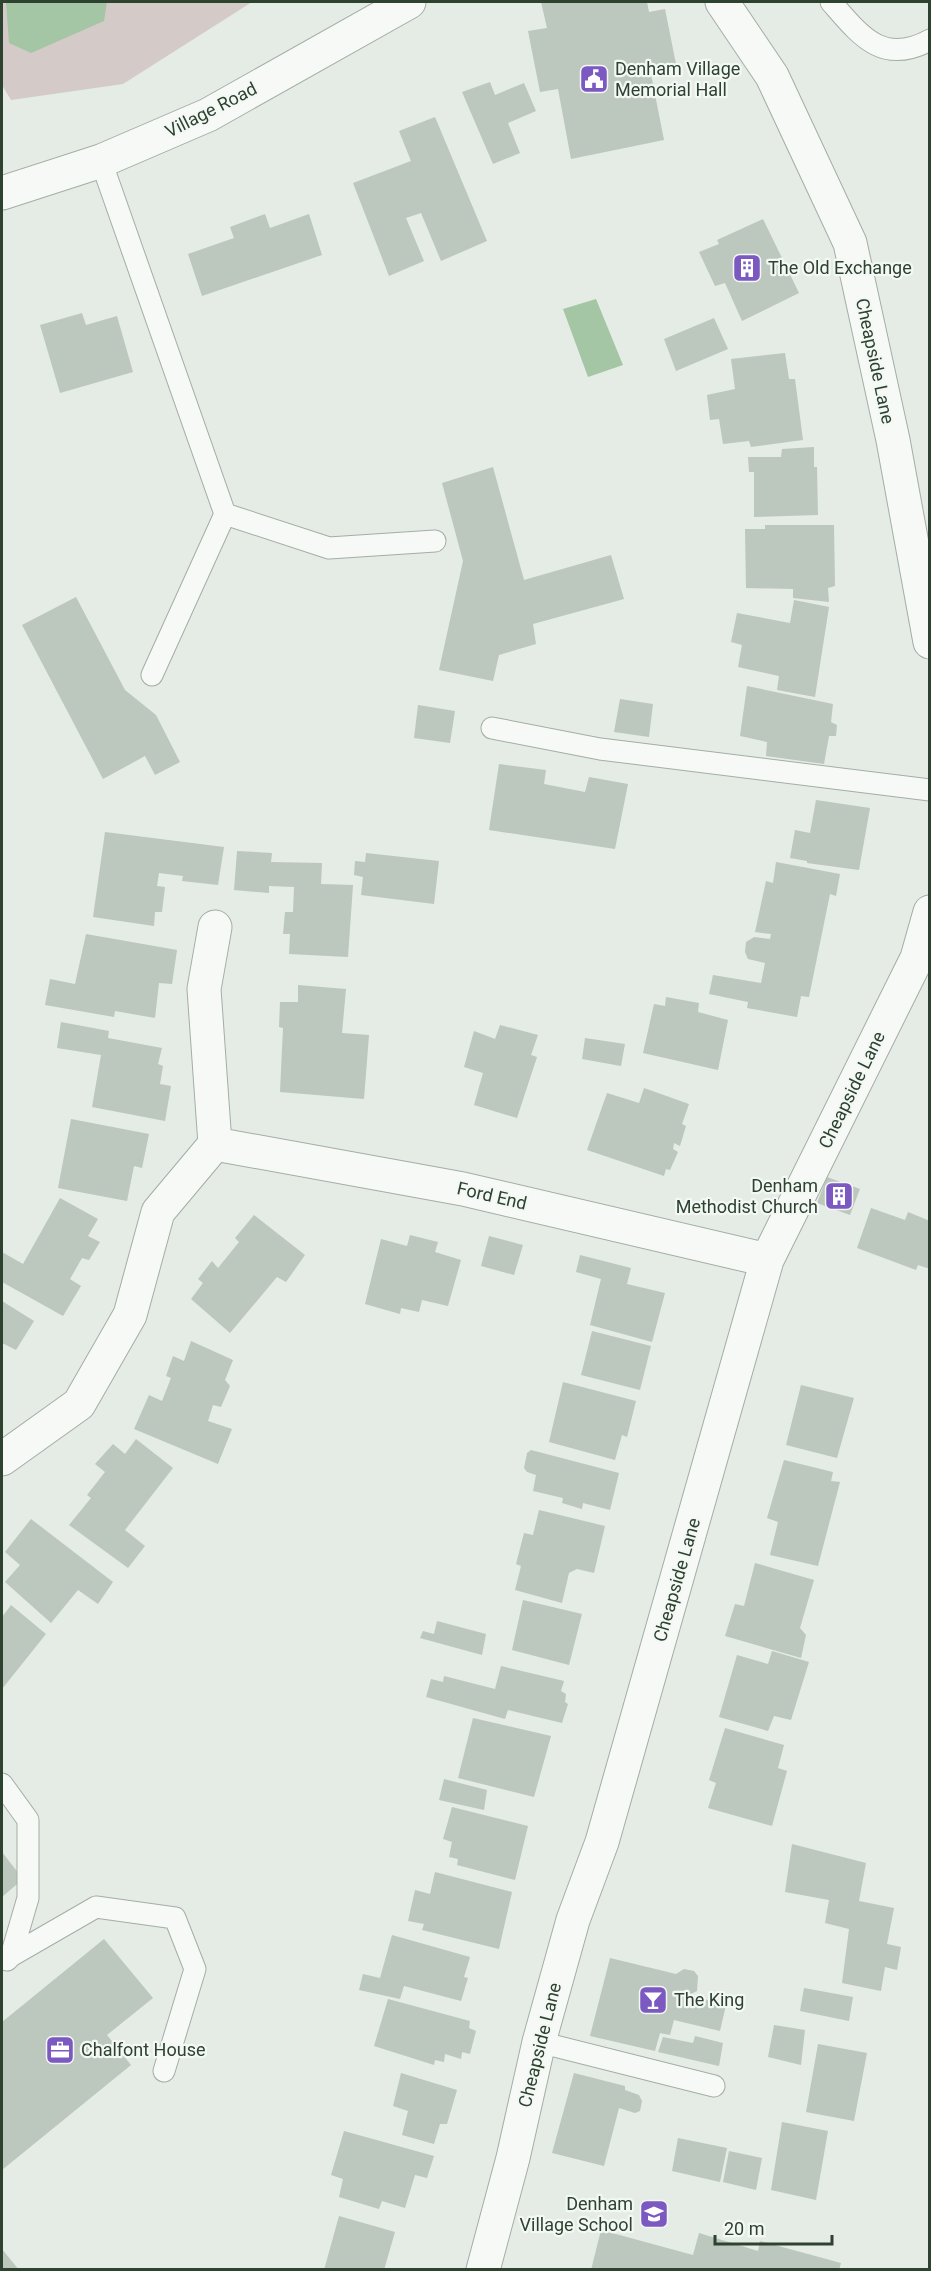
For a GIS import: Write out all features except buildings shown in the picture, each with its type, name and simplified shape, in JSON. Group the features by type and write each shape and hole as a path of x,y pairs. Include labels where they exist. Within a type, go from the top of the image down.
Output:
{"street":[{"name":"Village Road","path":"2,193 100,161 208,115 409,2"},
{"name":"Cheapside Lane","path":"722,2 772,76 850,243 892,440 930,642"},
{"name":"Cheapside Lane","path":"483,2270 513,2158 539,2042 573,1920 602,1842 767,1260 923,971 930,912"},
{"path":"2,1459 79,1404 130,1315 158,1212 214,1144 204,989 215,927"},
{"name":"Ford End","path":"214,1144 463,1189 767,1260"}],"lane":[{"path":"831,2 862,37 890,50 915,48 930,40"},
{"path":"100,161 225,514 152,675"},
{"path":"225,514 329,548 435,541"},
{"path":"492,728 600,749 930,790"},
{"path":"2,1784 28,1820 28,1898 6,1960"},
{"path":"6,1960 96,1907 175,1918 195,1969 164,2071"},
{"path":"539,2042 714,2086"}],"shaded area":[{"path":"2,2 252,2 123,84 11,100 2,85"},
{"path":"6,2 107,2 104,21 31,53 9,43"},
{"path":"596,299 623,365 588,377 563,309"}],"place":[{"name":"Denham Village Memorial Hall","path":"594,79"},
{"name":"The Old Exchange","path":"747,268"},
{"name":"Denham Methodist Church","path":"839,1196"},
{"name":"The King","path":"653,2000"},
{"name":"Chalfont House","path":"60,2050"},
{"name":"Denham Village School","path":"654,2214"}]}
